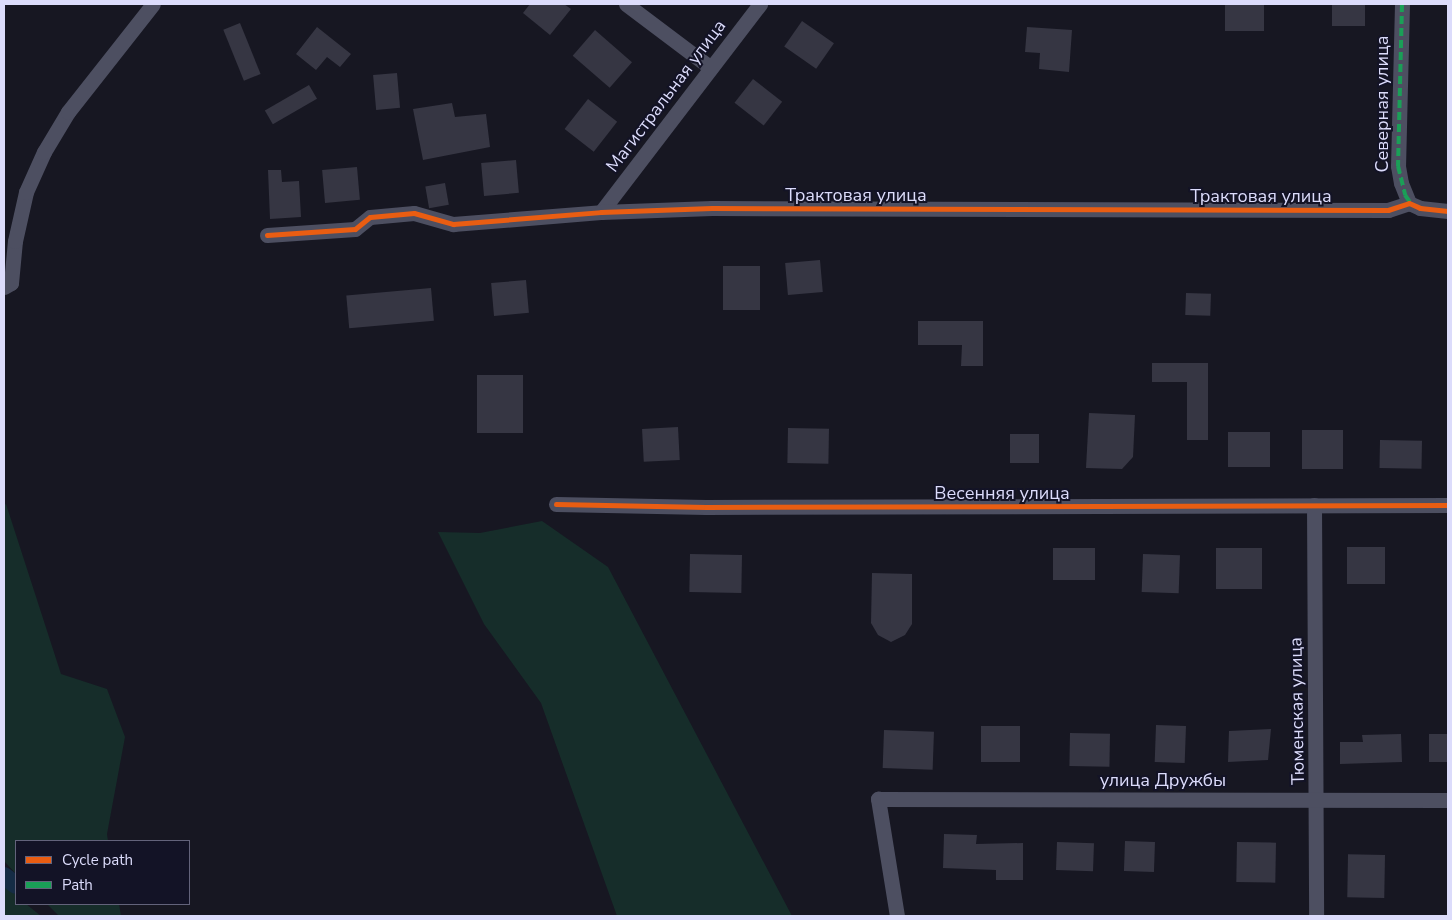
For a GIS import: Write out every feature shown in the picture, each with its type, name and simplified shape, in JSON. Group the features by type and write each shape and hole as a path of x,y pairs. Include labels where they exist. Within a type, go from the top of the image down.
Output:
{"street":[{"path":"8,285 9,239 26,192 44,152 68,112 153,4"},
{"path":"626,4 711,68"},
{"name":"Магистральная улица","path":"601,212 760,4"},
{"name":"Северная улица","path":"1402,4 1398,166 1401,184 1409,203"},
{"path":"1409,203 1432,211 1448,211"},
{"name":"Трактовая улица","path":"267,235 355,229 370,217 414,213 453,224 601,212 712,208 1388,210 1409,203"},
{"name":"Весенняя улица","path":"556,504 706,507 1448,505"},
{"name":"Тюменская улица","path":"1314,505 1317,799 1316,916"},
{"name":"улица Дружбы","path":"897,916 878,799 1448,800"}],"green space":[{"path":"6,504 61,674 107,689 125,737 107,834 108,840 15,840 15,873 4,861 4,505"},
{"path":"542,521 608,567 792,916 617,916 541,703 484,624 438,532 480,533"},
{"path":"4,885 15,894 15,905 27,905 41,916 4,916"},
{"path":"48,905 119,905 121,916 59,916"}],"building":[{"path":"530,4 564,4 571,9 550,35 523,13"},
{"path":"1225,4 1264,4 1264,31 1225,31"},
{"path":"1332,4 1365,4 1365,26 1332,26"},
{"path":"802,21 834,43 816,69 784,46"},
{"path":"240,23 261,74 244,81 223,30"},
{"path":"317,27 351,54 340,67 327,57 316,70 296,54"},
{"path":"1027,27 1072,30 1069,72 1039,69 1040,53 1025,52"},
{"path":"595,30 632,62 610,88 573,56"},
{"path":"397,73 400,108 376,110 373,75"},
{"path":"753,79 782,102 764,125 735,103"},
{"path":"309,85 317,99 273,124 265,110"},
{"path":"588,99 617,122 594,152 565,129"},
{"path":"452,103 455,117 486,114 490,147 423,160 413,109"},
{"path":"516,160 519,193 484,196 481,163"},
{"path":"357,167 360,200 325,203 322,170"},
{"path":"268,170 281,170 282,182 299,181 301,217 270,219"},
{"path":"445,183 449,205 429,208 425,186"},
{"path":"820,260 823,292 788,295 785,263"},
{"path":"723,266 760,266 760,310 723,310"},
{"path":"526,280 529,313 494,316 491,283"},
{"path":"431,288 434,321 349,328 346,295"},
{"path":"1186,293 1211,294 1210,316 1185,315"},
{"path":"918,321 983,321 983,366 961,366 962,345 918,345"},
{"path":"1152,363 1208,363 1208,440 1187,440 1187,382 1152,382"},
{"path":"477,375 523,375 523,433 477,433"},
{"path":"1089,413 1135,415 1133,457 1122,469 1086,468"},
{"path":"678,427 680,460 644,462 642,429"},
{"path":"788,428 829,429 828,464 787,463"},
{"path":"1302,430 1343,430 1343,469 1302,469"},
{"path":"1228,432 1270,432 1270,467 1228,467"},
{"path":"1010,434 1039,434 1039,463 1010,463"},
{"path":"1380,440 1422,441 1422,469 1380,468"},
{"path":"1347,547 1385,547 1385,584 1347,584"},
{"path":"1053,548 1095,548 1095,580 1053,580"},
{"path":"1216,548 1262,548 1262,589 1216,589"},
{"path":"690,554 742,555 741,593 689,592"},
{"path":"1143,554 1180,555 1179,593 1142,592"},
{"path":"872,573 912,574 912,624 905,635 891,642 878,635 871,623"},
{"path":"1156,725 1186,726 1185,763 1155,762"},
{"path":"981,726 1020,726 1020,762 981,762"},
{"path":"1271,729 1268,760 1228,762 1229,731"},
{"path":"884,730 934,732 933,770 883,768"},
{"path":"1070,733 1110,734 1109,767 1069,766"},
{"path":"1401,734 1402,762 1340,764 1340,742 1363,742 1362,735"},
{"path":"1429,734 1448,734 1448,762 1429,762"},
{"path":"944,834 977,835 976,844 1023,843 1023,880 996,880 996,870 943,868"},
{"path":"1125,841 1155,842 1154,872 1124,871"},
{"path":"1057,842 1094,843 1093,871 1056,870"},
{"path":"1237,842 1276,843 1275,883 1236,882"},
{"path":"1348,854 1385,855 1384,898 1347,897"}],"waterway":[{"path":"4,876 15,884"}],"marked path":[{"path":"1402,4 1398,166 1405,195 1412,205"}],"cycle path":[{"path":"267,235 355,229 370,217 414,213 453,224 601,212 712,208 1388,210 1409,203 1420,208 1448,211"},
{"path":"556,504 706,507 1448,505"}]}
